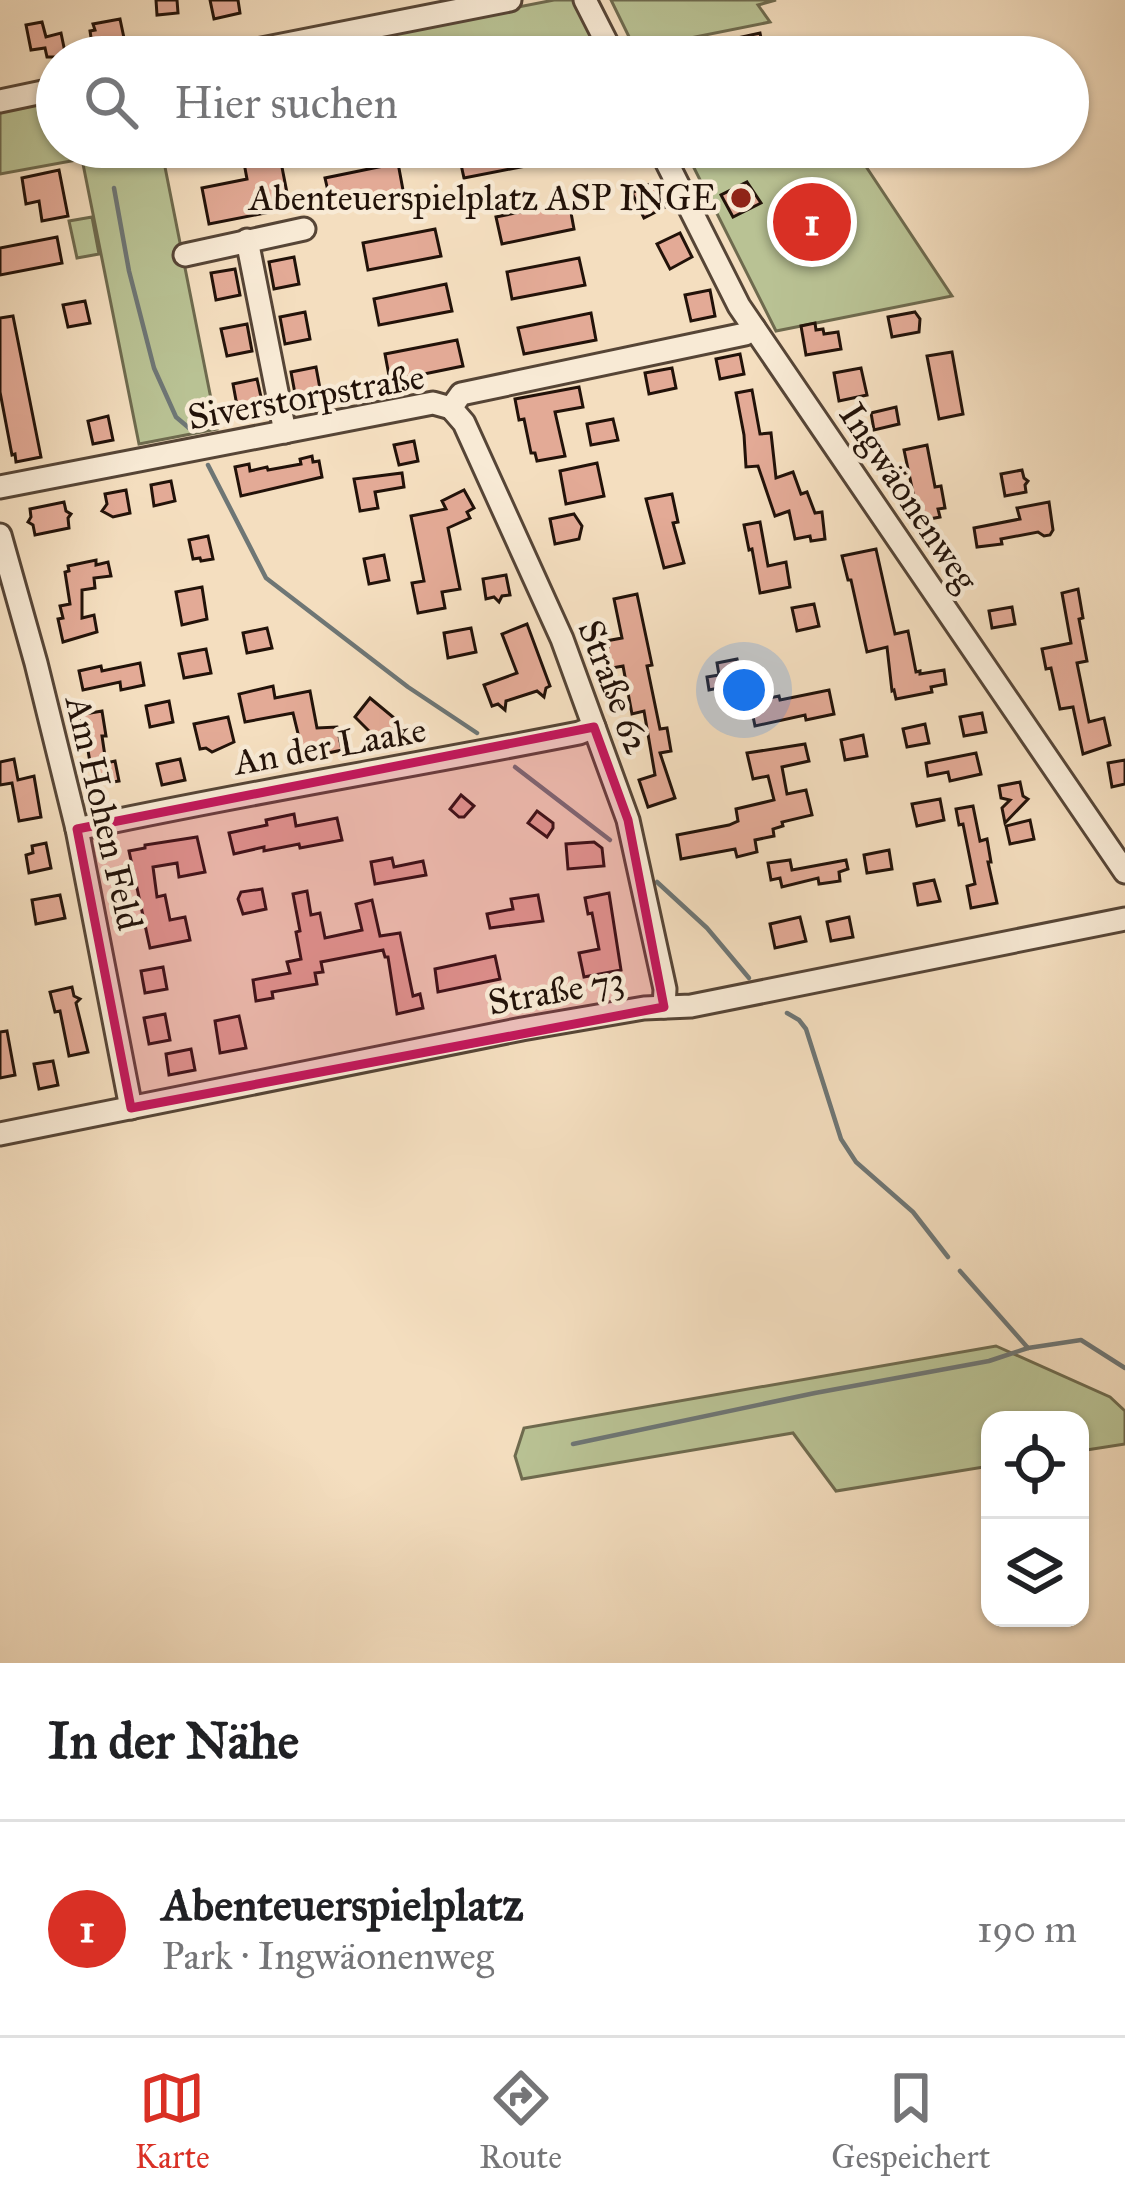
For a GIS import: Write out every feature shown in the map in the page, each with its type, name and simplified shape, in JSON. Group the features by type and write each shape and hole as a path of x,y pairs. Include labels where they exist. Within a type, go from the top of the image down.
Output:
{"street":[{"path":"327,36 510,0"},
{"path":"585,0 603,36"},
{"path":"0,101 36,93"},
{"name":"Ingwäonenweg","path":"669,168 754,328 1125,872"},
{"path":"185,255 304,229"},
{"path":"247,240 285,432"},
{"name":"Siverstorpstraße","path":"0,487 433,403 452,409 460,394 745,334 754,328"},
{"name":"Straße 62","path":"452,409 464,423 562,639 628,820 665,989 664,1007"},
{"name":"Am Hohen Feld","path":"0,535 77,829 131,1108"},
{"name":"An der Laake","path":"77,829 594,727"},
{"name":"Straße 73","path":"0,1134 522,1029 691,1006 1125,920"}],"highlighted area":[{"path":"594,727 628,820 664,1007 131,1108 77,829"}],"green space":[{"path":"573,0 591,36 371,36"},
{"path":"611,0 776,0 758,5 770,22 700,36 629,36"},
{"path":"36,102 36,167 0,174 0,109"},
{"path":"84,168 165,168 217,429 139,444"},
{"path":"694,168 867,168 952,296 776,331"},
{"path":"92,217 99,254 77,258 69,221"},
{"path":"996,1346 1110,1397 1125,1411 1125,1444 1089,1450 1089,1411 981,1411 981,1467 836,1491 793,1433 522,1479 515,1456 524,1428"}],"building":[{"path":"156,0 177,0 178,13 157,15"},
{"path":"210,0 238,0 240,13 214,19"},
{"path":"120,19 124,36 91,36 93,24"},
{"path":"42,22 46,36 36,36 36,49 31,50 26,25"},
{"path":"245,168 282,168 290,208 209,224 202,188 247,179"},
{"path":"399,168 403,190 331,204 325,178"},
{"path":"462,168 515,168 464,178"},
{"path":"59,170 68,216 42,221 39,201 26,204 22,178"},
{"path":"654,182 667,206 644,218 632,193"},
{"name":"Abenteuerspielplatz ASP INGE","path":"747,182 761,203 733,217 721,195"},
{"path":"569,202 574,229 502,244 496,217"},
{"path":"435,229 441,256 368,270 363,243"},
{"path":"680,233 692,257 670,269 657,244"},
{"path":"57,237 62,263 0,275 0,248"},
{"path":"294,257 299,284 274,289 269,262"},
{"path":"579,258 585,285 512,299 507,272"},
{"path":"235,269 240,295 216,300 211,273"},
{"path":"446,284 452,311 379,325 374,299"},
{"path":"710,290 715,316 691,321 685,295"},
{"path":"85,301 90,323 68,327 63,305"},
{"path":"305,312 310,339 285,344 280,317"},
{"path":"915,312 919,332 892,337 888,317"},
{"path":"591,313 596,340 524,354 518,328"},
{"path":"13,316 41,457 16,462 0,392 0,318"},
{"path":"815,323 816,330 823,329 824,334 838,332 841,349 806,355 801,326"},
{"path":"247,324 252,351 227,356 221,329"},
{"path":"457,340 463,366 390,381 385,354"},
{"path":"952,352 963,414 939,419 927,356"},
{"path":"740,354 744,374 720,379 716,359"},
{"path":"316,367 321,394 296,399 291,372"},
{"path":"672,368 676,388 649,394 645,373"},
{"path":"861,368 867,395 839,401 834,373"},
{"path":"257,379 263,406 238,411 233,384"},
{"path":"579,387 583,407 555,412 565,456 537,461 515,399"},
{"path":"752,390 760,434 771,433 776,478 793,472 801,494 807,492 815,513 822,512 825,539 795,539 789,511 775,516 758,466 746,467 736,393"},
{"path":"896,407 899,424 874,430 871,413"},
{"path":"108,416 113,440 93,444 88,421"},
{"path":"613,419 618,440 591,445 587,424"},
{"path":"414,441 418,461 399,465 394,445"},
{"path":"927,445 935,487 941,486 945,508 938,509 940,517 919,521 904,450"},
{"path":"312,456 313,462 319,461 322,477 241,496 235,467 249,464 250,471 268,470 301,464 300,459"},
{"path":"597,463 604,496 566,504 560,471"},
{"path":"1022,470 1028,481 1026,492 1005,496 1001,474"},
{"path":"402,473 404,487 375,492 378,508 360,511 354,479"},
{"path":"171,481 175,501 154,506 151,485"},
{"path":"126,490 130,513 113,517 102,511 107,504 105,494"},
{"path":"464,490 474,508 467,512 470,518 448,528 460,589 442,592 445,608 418,613 412,583 424,581 411,516 446,509 442,501"},
{"path":"672,494 678,522 673,523 684,563 664,568 646,499"},
{"path":"64,502 71,514 69,528 35,535 28,522 30,509"},
{"path":"1049,502 1050,535 1038,532 977,547 974,528 1020,519 1017,508"},
{"path":"574,514 582,526 579,539 555,544 550,519"},
{"path":"760,522 768,566 786,562 790,587 760,593 744,525"},
{"path":"208,536 213,559 193,559 189,540"},
{"path":"876,549 895,634 908,631 916,672 944,670 946,684 931,687 932,692 896,699 887,647 867,652 842,556"},
{"path":"384,555 389,580 369,584 364,559"},
{"path":"96,560 96,565 108,562 111,576 94,578 95,588 82,590 82,618 94,615 97,632 63,642 60,606 70,604 65,572 68,566"},
{"path":"506,575 510,595 499,602 494,597 486,599 483,579"},
{"path":"202,587 207,619 182,625 176,592"},
{"path":"1078,589 1087,661 1077,663 1089,722 1104,718 1110,745 1083,754 1073,707 1060,709 1042,649 1071,643 1062,593"},
{"path":"637,594 660,729 667,728 671,751 660,753 675,798 648,807 639,780 655,775 644,711 632,714 623,666 612,668 603,648 608,647 606,641 622,638 614,599"},
{"path":"814,604 819,626 797,631 792,608"},
{"path":"1012,607 1015,624 992,628 989,611"},
{"path":"527,624 550,686 544,697 537,691 506,701 505,710 498,704 492,706 484,685 517,673 502,634"},
{"path":"267,628 272,648 247,653 243,633"},
{"path":"471,628 476,652 448,658 444,633"},
{"path":"206,649 211,673 184,678 179,654"},
{"path":"737,659 743,683 709,690 707,677 719,675 717,663"},
{"path":"140,663 144,685 121,690 120,682 83,690 79,671"},
{"path":"273,686 275,698 310,691 317,728 337,727 342,750 303,754 293,713 245,722 239,694"},
{"path":"829,690 834,714 755,726 750,702"},
{"path":"370,698 399,722 382,744 355,717"},
{"path":"169,701 173,722 150,727 146,706"},
{"path":"102,711 106,763 115,761 119,781 94,785 79,715"},
{"path":"982,713 986,732 964,736 960,717"},
{"path":"228,717 234,742 212,752 200,749 194,724"},
{"path":"925,724 929,743 907,747 903,729"},
{"path":"863,735 867,756 845,760 841,740"},
{"path":"805,744 809,761 782,767 787,794 806,790 812,815 782,822 783,826 773,829 774,836 755,840 757,852 737,857 735,849 681,859 677,835 729,825 738,821 736,809 774,800 768,776 753,779 747,753"},
{"path":"976,753 981,774 950,781 948,772 928,776 926,763"},
{"path":"14,759 18,780 34,776 41,817 19,821 12,783 0,785 0,762"},
{"path":"180,759 185,780 162,785 157,764"},
{"path":"1125,760 1125,784 1112,787 1108,763"},
{"path":"1020,782 1028,799 1005,823 1002,808 1010,800 1001,798 999,786"},
{"path":"461,795 474,806 464,817 450,809"},
{"path":"940,799 944,820 917,826 912,804"},
{"path":"973,806 980,841 987,839 997,903 971,908 967,886 975,884 956,809"},
{"path":"537,811 553,823 547,837 528,823"},
{"path":"294,814 296,826 337,818 342,840 234,854 229,833"},
{"path":"1030,820 1034,839 1010,844 1006,826"},
{"path":"197,837 205,872 179,877 177,863 153,867 157,897 165,895 170,920 185,917 190,940 150,948 129,851"},
{"path":"594,842 602,848 604,866 568,869 566,844"},
{"path":"46,843 51,868 29,873 26,855 33,853 32,846"},
{"path":"889,850 892,869 867,873 864,855"},
{"path":"392,858 394,867 423,861 426,875 375,884 371,862"},
{"path":"790,860 792,870 846,860 848,869 839,872 840,881 819,884 818,878 782,887 780,878 771,880 768,863"},
{"path":"934,880 940,901 918,905 914,884"},
{"path":"262,889 266,909 243,914 238,899 241,892"},
{"path":"307,891 311,915 320,913 325,938 362,930 356,904 372,900 380,936 400,933 413,996 420,994 423,1008 397,1014 383,950 321,962 323,972 315,973 317,984 272,992 273,998 256,1001 253,980 290,973 287,962 301,959 293,894"},
{"path":"609,893 621,970 584,977 579,953 599,949 585,898"},
{"path":"60,895 65,918 36,924 32,900"},
{"path":"538,895 543,921 490,928 487,914 513,909 511,899"},
{"path":"800,917 806,941 775,948 770,924"},
{"path":"849,917 853,937 831,941 827,922"},
{"path":"495,956 500,979 438,992 435,969"},
{"path":"163,967 167,989 145,993 141,971"},
{"path":"72,987 80,999 76,1003 88,1052 69,1056 60,1011 55,1012 50,992"},
{"path":"165,1014 170,1040 149,1044 144,1018"},
{"path":"239,1016 246,1048 220,1053 215,1021"},
{"path":"7,1031 15,1075 0,1078 0,1032"},
{"path":"191,1049 195,1070 169,1075 166,1054"},
{"path":"53,1061 58,1085 39,1089 34,1064"}],"waterway":[{"path":"114,188 154,368 176,417 189,428"},
{"path":"208,465 266,578 408,687 477,733"},
{"path":"515,767 610,840"},
{"path":"657,882 707,928 749,978"},
{"path":"787,1013 806,1029 841,1139 856,1162 913,1212 948,1257"},
{"path":"960,1271 1028,1348 1081,1340 1125,1368"},
{"path":"573,1444 989,1361 1028,1348"}],"place":[{"name":"Abenteuerspielplatz ASP INGE","path":"741,198"},
{"name":"Abenteuerspielplatz","path":"812,222"}]}
